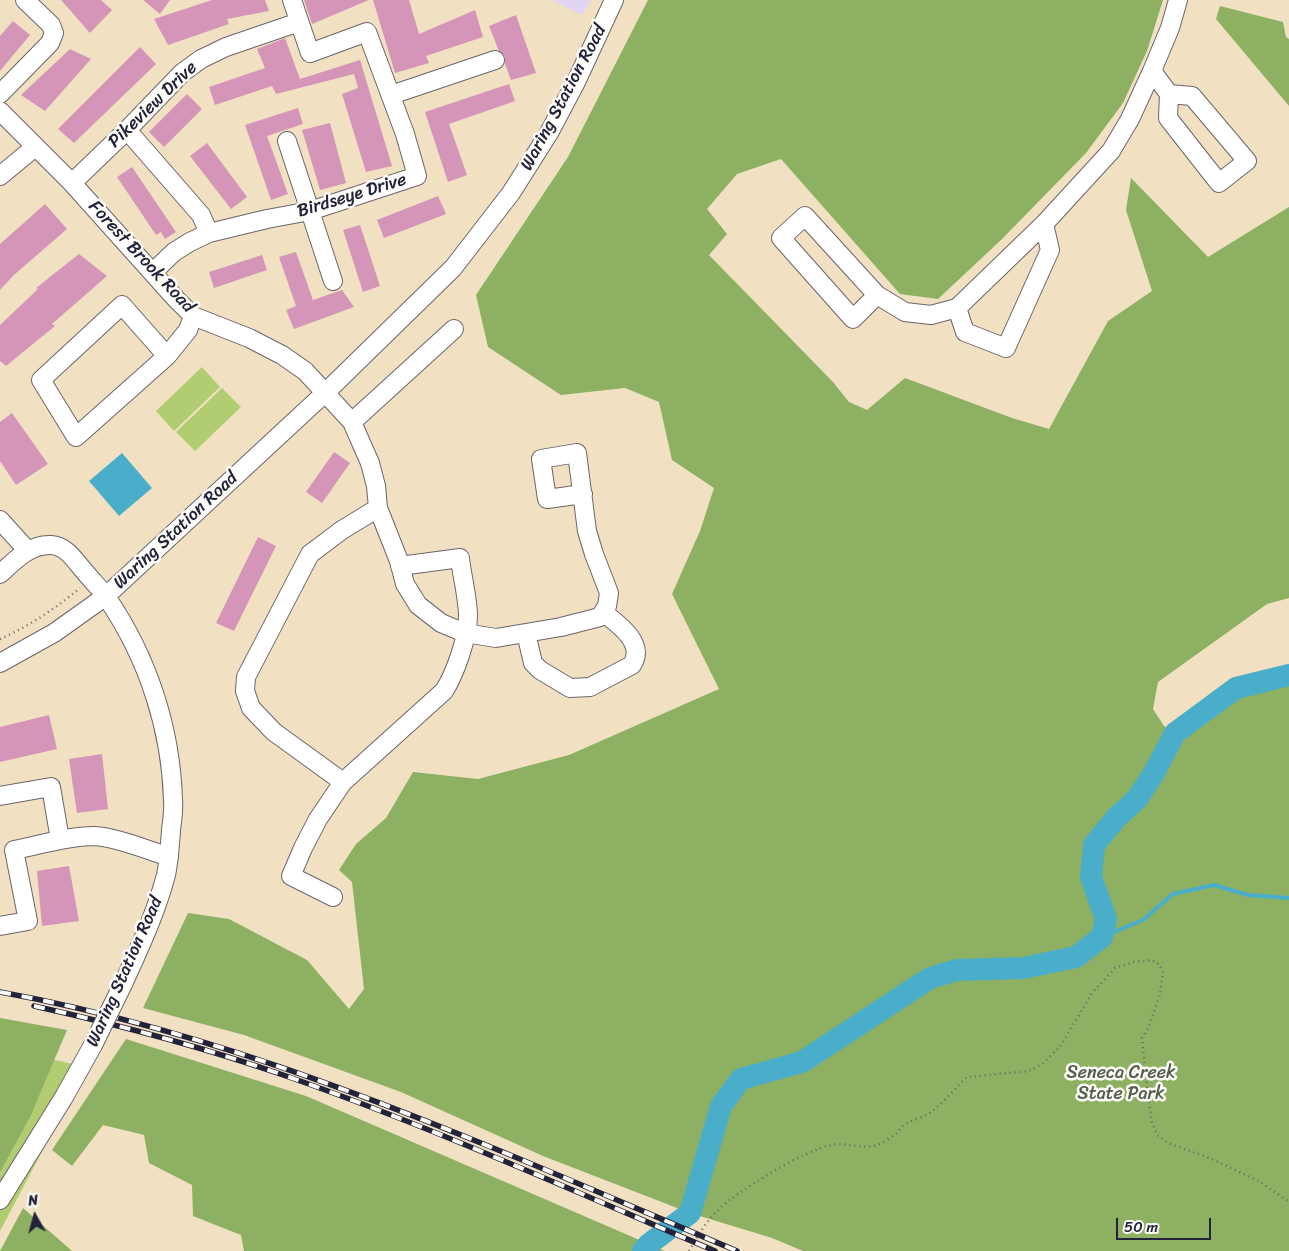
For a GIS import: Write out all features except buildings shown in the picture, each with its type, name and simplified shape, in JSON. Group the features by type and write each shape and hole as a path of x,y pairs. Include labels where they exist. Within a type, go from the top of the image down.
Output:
{"street":[{"path":"0,94 50,43 54,33 51,25 25,0"},
{"name":"Birdseye Drive","path":"153,272 174,252 209,233 310,211 417,176 391,95 367,32 310,53 292,0"},
{"path":"877,295 853,319 781,238 805,216 877,295 905,312 931,315 957,308 1044,224 1112,151 1130,119 1152,71 1170,28 1178,0"},
{"name":"Waring Station Road","path":"0,1200 64,1097 93,1045 123,984 158,902 169,857 174,802 171,768 159,706 139,653 106,596 326,392 452,268 511,193 549,133 576,82 609,2"},
{"name":"Pikeview Drive","path":"72,183 182,73 201,58 226,47 299,22"},
{"path":"391,95 495,60"},
{"path":"1152,71 1169,94 1168,118 1219,183 1247,161 1192,96 1169,94"},
{"name":"Forest Brook Road","path":"0,111 72,183 193,316 266,345 282,355 305,372 326,392 352,422 370,463 376,486 378,508 405,584 418,605 442,623 465,634 496,638 578,624 600,617 604,612"},
{"path":"127,130 201,215 209,233"},
{"path":"287,141 333,282"},
{"path":"0,176 35,147"},
{"path":"957,308 965,332 1006,348 1050,250 1044,224"},
{"path":"167,356 122,305 41,380 76,437 167,356 188,330 193,316"},
{"path":"352,422 454,329"},
{"path":"526,633 533,663 540,670 570,688 590,687 632,666 636,660 636,650 630,638 604,612 609,592 587,530 583,494"},
{"path":"344,782 274,732 251,708 245,691 246,677 310,554 342,530 378,508"},
{"path":"0,521 28,551"},
{"path":"0,574 19,556 42,546 50,545 64,549 106,596 54,633 0,663"},
{"path":"332,897 291,876 303,848 318,819 344,782 444,691 453,677 465,634 468,617 460,558 400,566"},
{"path":"0,796 51,788 60,840"},
{"path":"0,926 28,921 14,850 60,840 95,836 169,857"}],"path":[{"path":"0,640 52,609 91,579"},
{"path":"689,1251 716,1212 734,1196 785,1166 832,1144 844,1143 870,1147 880,1145 897,1133 904,1125 930,1113 967,1077 1029,1071 1042,1064 1060,1047 1092,993 1115,968 1143,960 1152,960 1159,964 1163,973 1160,995 1148,1029 1142,1038 1152,1122 1157,1135 1168,1143 1212,1159 1259,1181 1289,1202"}],"shaded area":[{"path":"551,0 592,0 582,15"}],"green space":[{"name":"Seneca Creek State Park","path":"648,0 1163,0 1147,51 1123,103 1086,153 1002,239 938,299 900,294 781,159 737,174 707,209 727,234 709,255 833,382 849,402 867,410 905,378 1012,418 1049,429 1108,321 1152,291 1126,210 1131,178 1208,257 1289,207 1289,598 1267,604 1158,682 1153,709 1164,726 1175,733 1236,688 1289,675 1289,1251 803,1251 772,1238 690,1213 543,1156 401,1092 244,1035 143,1008 188,913 229,919 307,960 349,1009 364,989 352,882 339,870 356,844 386,818 413,772 478,779 569,755 719,689 672,594 700,531 714,488 672,460 659,402 625,388 561,395 488,347 476,295 568,157"},
{"path":"1220,6 1283,22 1286,37 1289,39 1289,106 1216,19"},
{"path":"202,367 220,387 174,431 156,411"},
{"path":"222,388 241,407 195,451 176,432"},
{"path":"0,1018 67,1030 30,1117 0,1172"},
{"path":"126,1039 306,1096 665,1251 244,1251 241,1235 193,1216 192,1185 149,1163 144,1135 103,1125 72,1166 52,1150"},
{"path":"0,1048 87,1067 0,1231"},
{"path":"23,1208 72,1251 0,1251"}],"water":[{"path":"122,453 152,488 119,516 89,481"}],"waterway":[{"path":"643,1251 649,1244 690,1213 721,1106 741,1079 802,1062 930,978 957,970 1023,968 1076,957 1102,937 1106,919 1091,877 1094,845 1116,818 1137,799 1155,771 1175,733 1236,688 1289,675"},
{"path":"1102,937 1143,920 1173,894 1214,885 1248,895 1289,898"}],"railway":[{"path":"0,992 96,1012 190,1038 283,1068 375,1101 466,1137 737,1251"},
{"path":"34,1006 163,1038 289,1077 397,1117 715,1251"}]}
